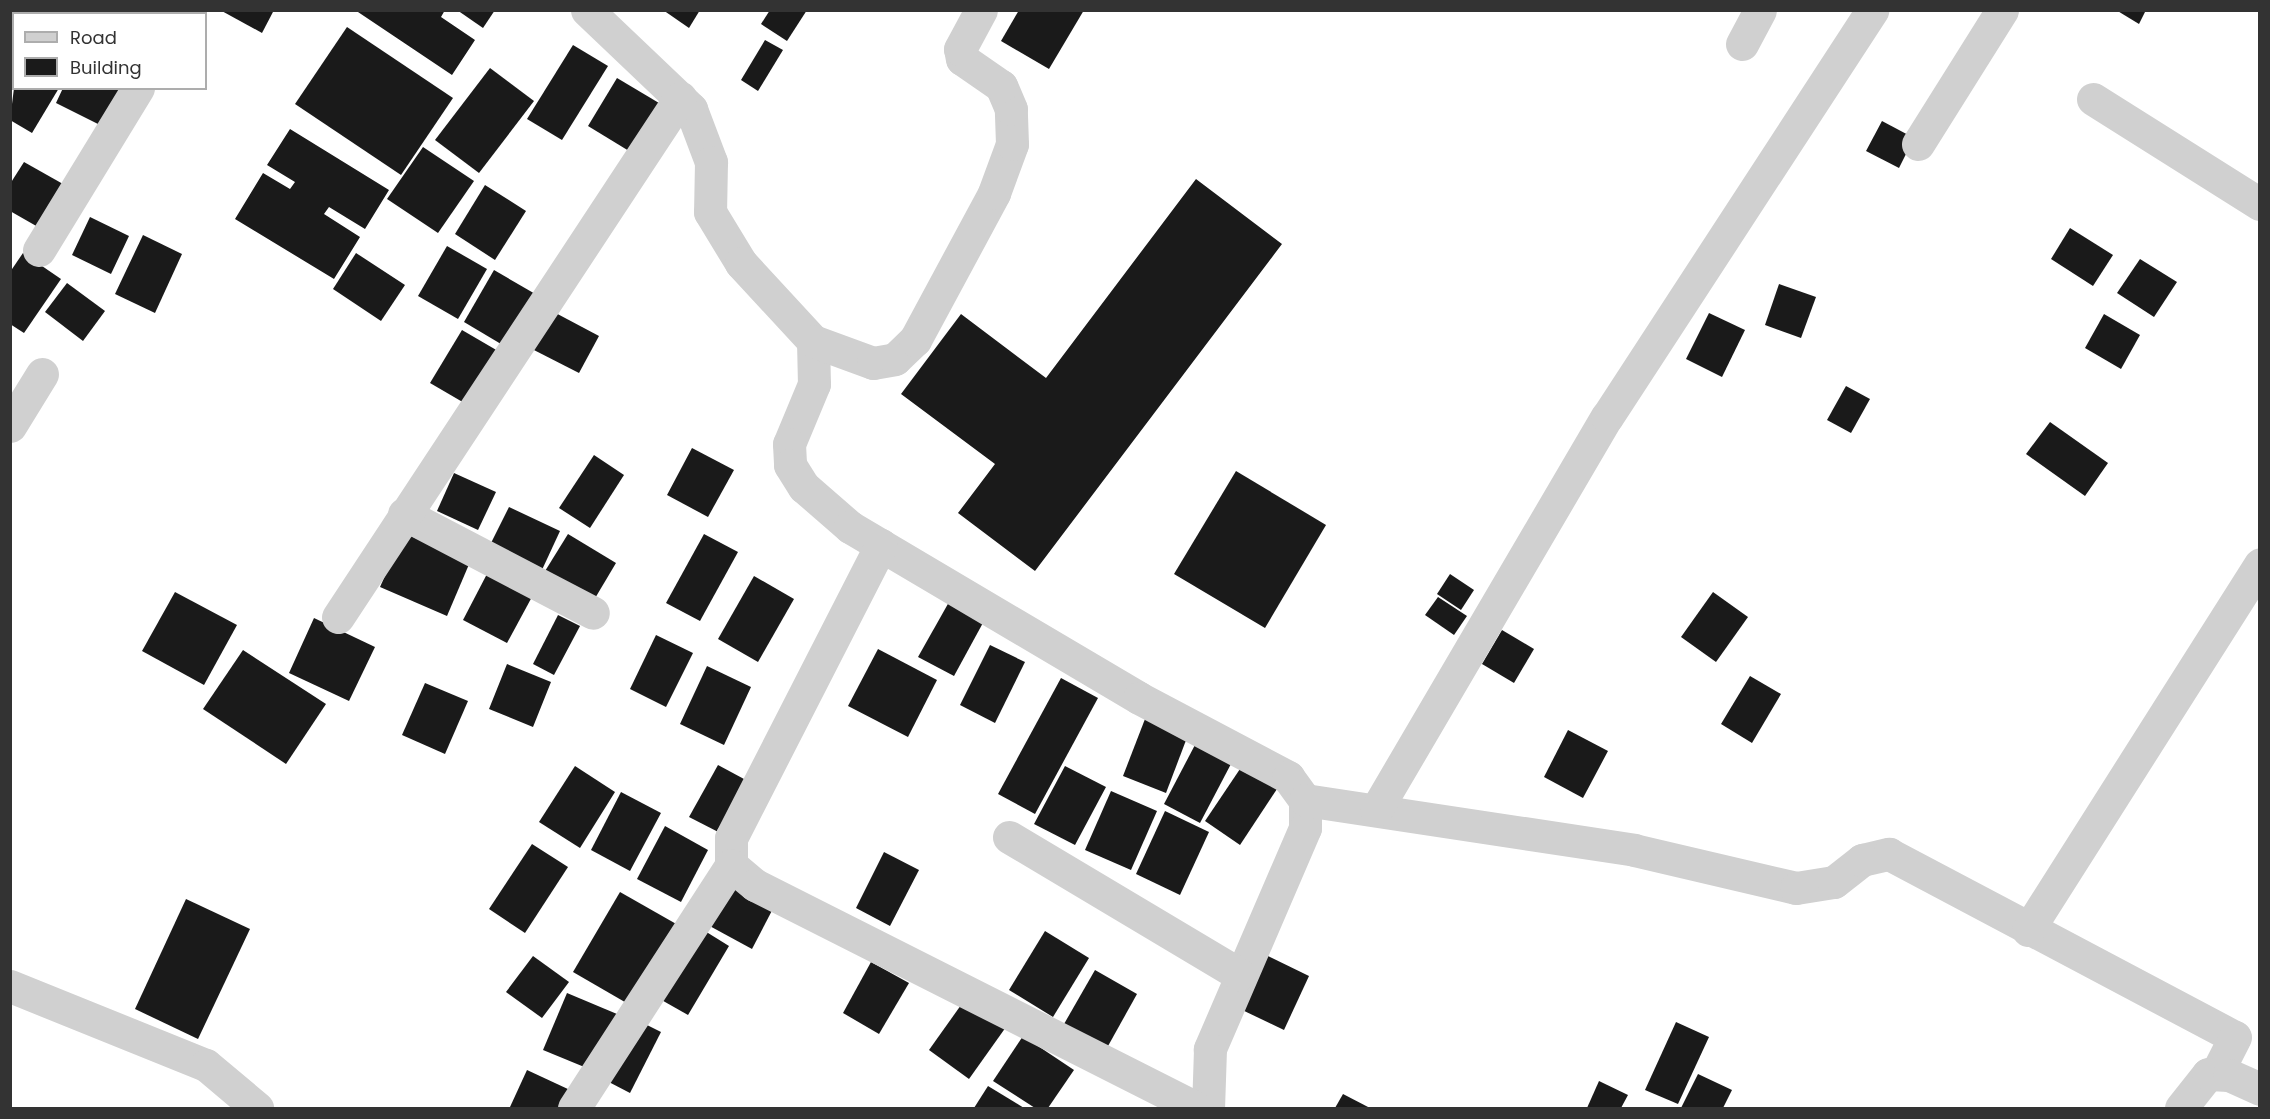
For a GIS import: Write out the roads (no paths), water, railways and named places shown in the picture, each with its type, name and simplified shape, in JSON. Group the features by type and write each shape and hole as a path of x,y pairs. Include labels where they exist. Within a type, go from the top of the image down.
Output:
{"street":[{"path":"587,10 691,109 711,162 710,212 741,263 813,341 873,363 895,358 915,340 994,194 1012,144 1011,109 1001,86 962,59 960,49 981,10"},
{"path":"1742,44 1760,10"},
{"path":"1376,810 1607,417 1872,10"},
{"path":"1918,144 2001,10"},
{"path":"39,250 137,90"},
{"path":"338,617 680,98"},
{"path":"2093,99 2259,204"},
{"path":"813,341 814,384 794,425 790,465 820,500 881,545 1139,698 1288,777 1305,800 1305,828 1239,974 1210,1049 1208,1108"},
{"path":"10,426 42,374"},
{"path":"404,514 593,613"},
{"path":"574,1108 731,865 731,838 881,545"},
{"path":"2028,930 2259,564"},
{"path":"1305,800 1634,850 1796,888 1834,882 1862,860 1889,854 2028,930 2235,1037 2217,1072"},
{"path":"1009,837 1239,974"},
{"path":"731,865 755,885 1197,1108"},
{"path":"10,986 206,1065 257,1108"},
{"path":"2181,1108 2208,1074 2217,1072 2259,1089"}]}
